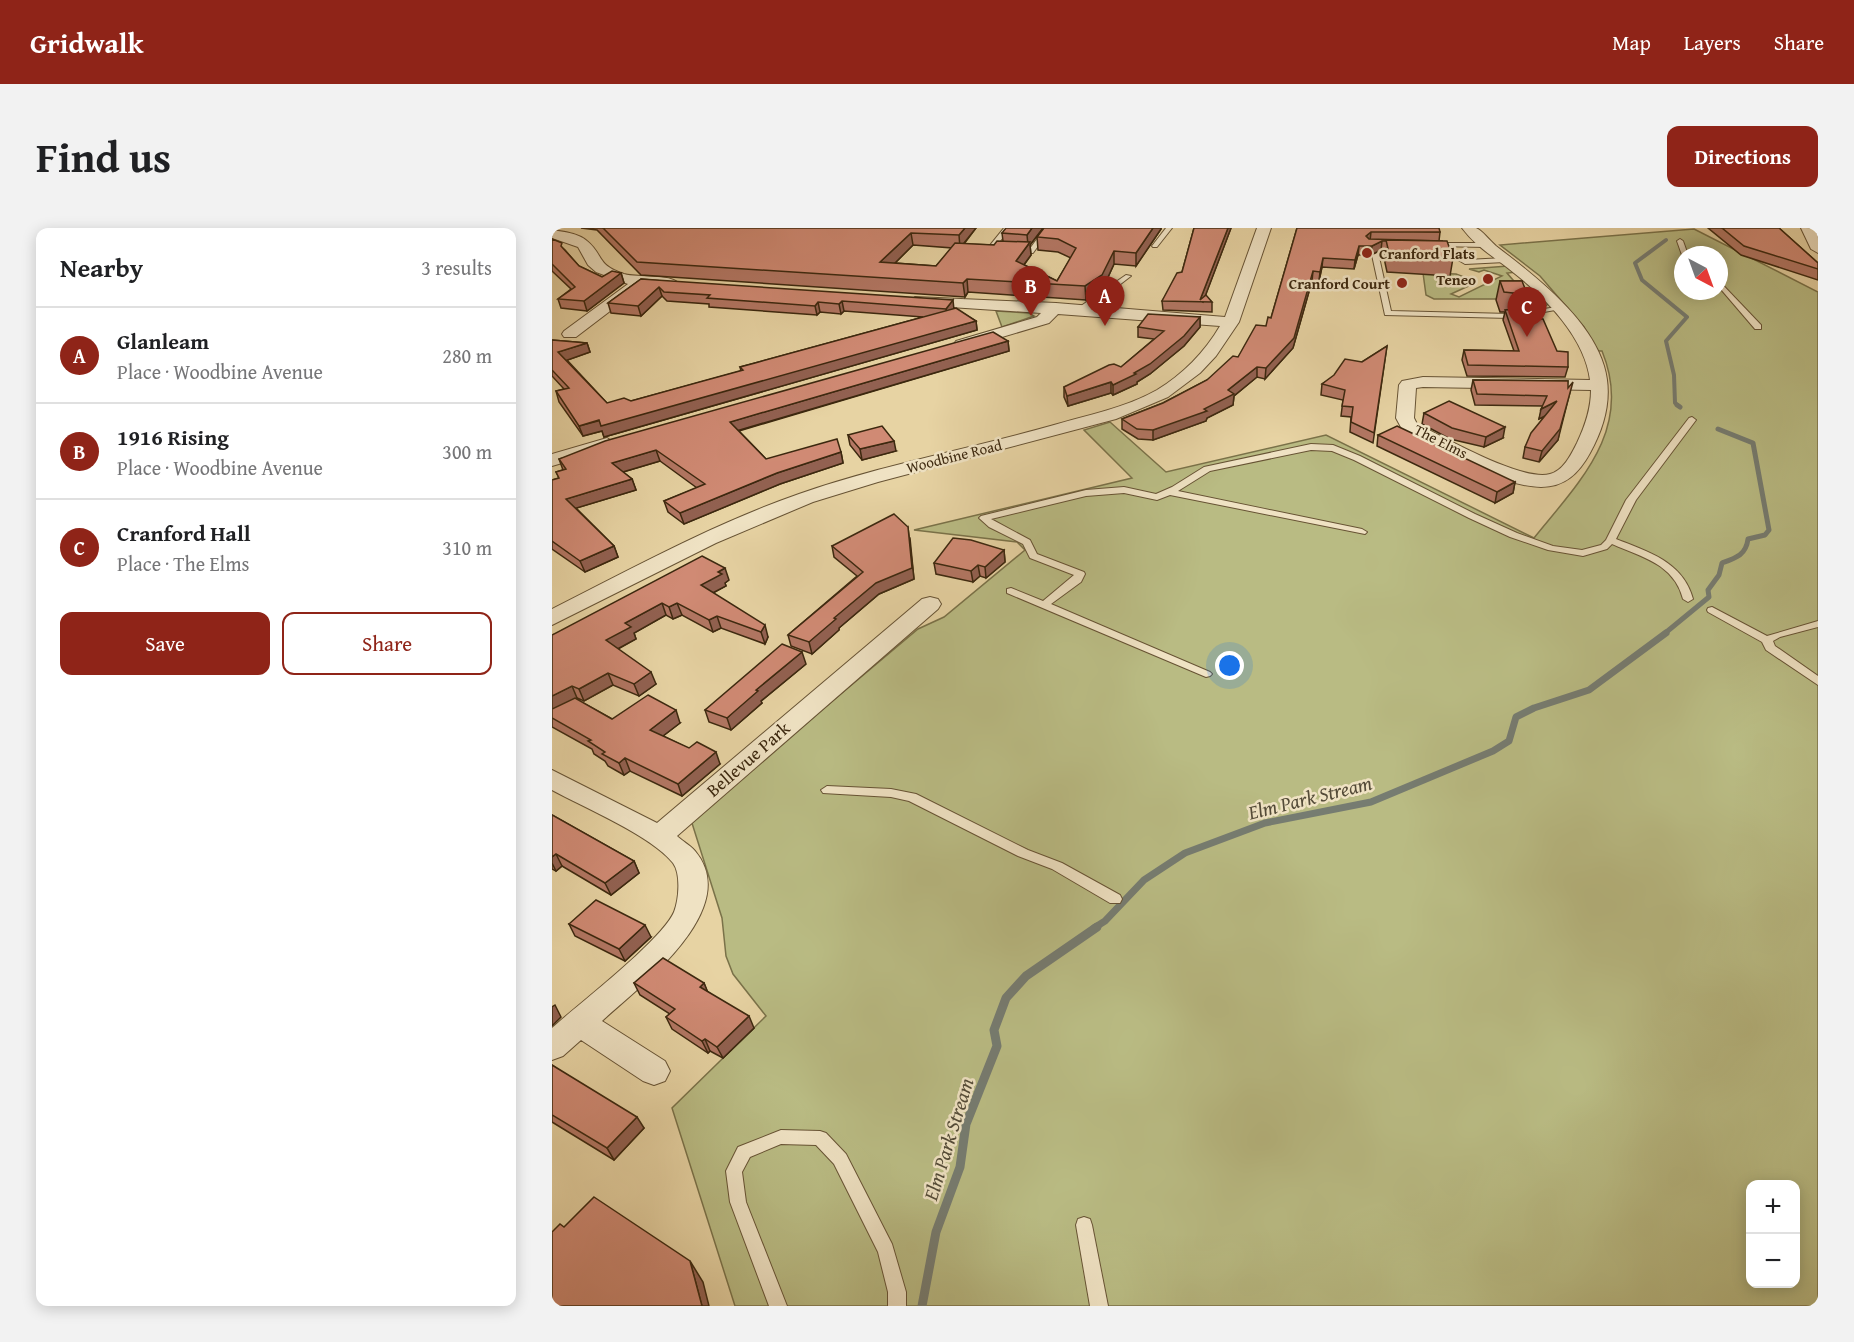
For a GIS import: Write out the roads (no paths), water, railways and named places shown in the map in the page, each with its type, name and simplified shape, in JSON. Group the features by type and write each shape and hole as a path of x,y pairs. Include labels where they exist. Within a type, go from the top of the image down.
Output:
{"street":[{"name":"Woodbine Road","path":"557,609 723,533 806,498 888,473 1112,414 1146,401 1173,387 1214,351 1231,322 1264,228"},
{"name":"The Elms","path":"1469,228 1486,245 1528,277 1588,348 1597,366 1598,385 1598,415 1586,445 1577,459 1554,480 1528,480 1519,477 1409,427 1405,418 1408,385 1423,382 1598,385"},
{"path":"1808,228 1818,249"},
{"path":"552,234 572,237 581,242 600,269 640,281 686,284"},
{"path":"570,334 640,281"},
{"path":"908,299 1231,322"},
{"path":"949,347 1043,320 1056,308"},
{"path":"552,460 629,438"},
{"name":"Bellevue Park","path":"659,836 930,604"},
{"path":"552,779 659,836 685,858 691,874 692,892 687,916 663,947 552,1047"},
{"path":"579,1023 654,1071"}],"lane":[{"path":"1007,228 989,250 1030,252 1048,228"},
{"path":"1155,246 1169,228"},
{"path":"1680,241 1682,246"},
{"path":"1394,245 1406,245"},
{"path":"1430,245 1486,245"},
{"path":"1415,254 1375,255 1388,313 1510,316 1557,309"},
{"path":"1426,255 1455,255 1466,262 1505,260"},
{"path":"1081,310 1128,276"},
{"path":"1728,293 1758,327"},
{"path":"1044,605 1077,580 1080,574 1033,556 1027,542 984,518 1086,493 1124,490 1157,497 1170,492 1207,469 1311,447 1333,448 1468,515 1527,540 1581,555 1597,552 1611,540 1631,500 1692,420"},
{"path":"1170,492 1362,532"},
{"path":"1611,540 1673,568 1682,579 1688,599"},
{"path":"1011,591 1206,674"},
{"path":"1712,610 1767,640 1770,648 1818,681"},
{"path":"1767,640 1776,634 1818,624"},
{"path":"826,790 848,793 896,792 912,797 1023,853 1057,866 1115,899"},
{"path":"778,1306 738,1202 734,1171 744,1152 781,1137 820,1138 840,1159 886,1250 897,1292 897,1306"},
{"path":"1084,1225 1099,1306"}],"waterway":[{"name":"Elm Park Stream","path":"1666,240 1635,263 1642,280 1687,317 1666,341 1674,375 1675,403 1679,406"},
{"name":"Elm Park Stream","path":"1664,634 1709,597 1708,590 1719,575 1722,563 1743,552 1748,539 1765,535 1769,530 1753,443 1718,429"},
{"name":"Elm Park Stream","path":"1094,928 1105,921 1144,880 1185,853 1265,823 1371,802 1493,751 1509,741 1516,717 1534,708 1589,690 1666,633"},
{"name":"Elm Park Stream","path":"922,1306 936,1232 960,1167 966,1124 997,1046 994,1030 1006,998 1026,976 1097,927"}],"place":[{"name":"Cranford Flats","path":"1367,253"},
{"name":"Teneo","path":"1488,279"},
{"name":"Cranford Court","path":"1402,283"},
{"name":"1916 Rising","path":"1031,316"},
{"name":"Glanleam","path":"1105,326"},
{"name":"Cranford Hall","path":"1527,337"}]}
